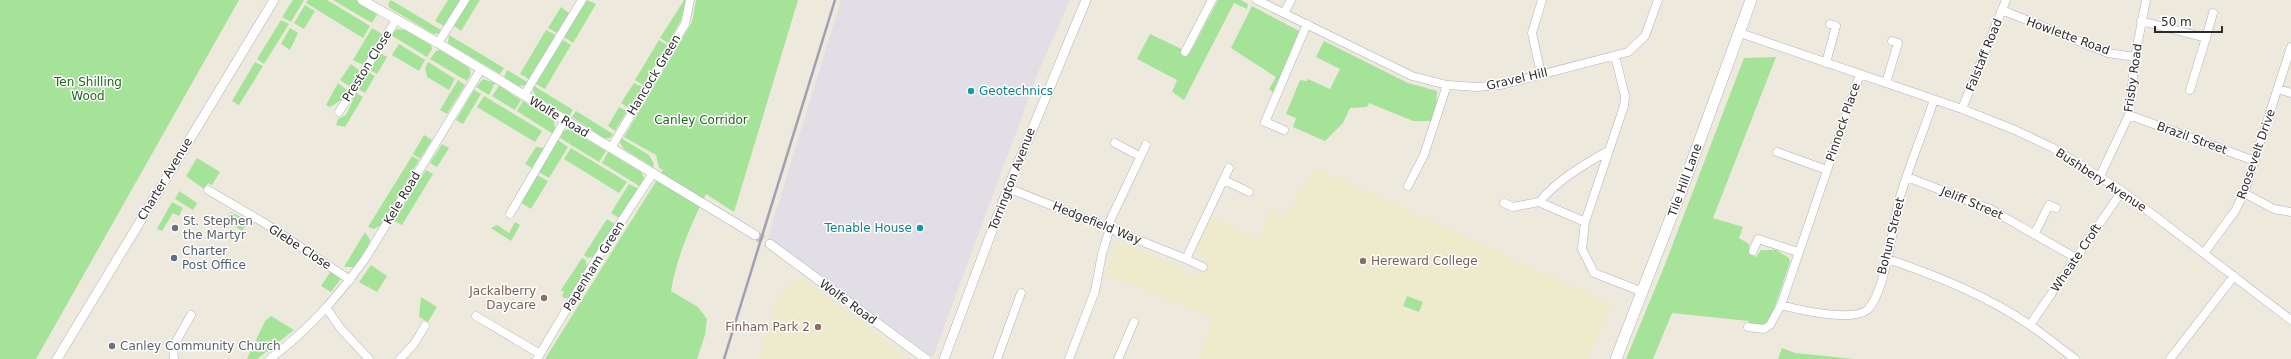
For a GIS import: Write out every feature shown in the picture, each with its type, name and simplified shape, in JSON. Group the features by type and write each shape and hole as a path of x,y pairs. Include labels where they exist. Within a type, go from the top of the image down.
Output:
{"main road":[{"name":"Tile Hill Lane","path":"1616,359 1643,292 1751,0"}],"street":[{"name":"Charter Avenue","path":"56,359 274,0"},
{"name":"Wolfe Road","path":"362,0 438,43 755,235"},
{"path":"438,43 465,0"},
{"path":"524,95 582,0"},
{"name":"Hancock Green","path":"611,148 685,24 690,0"},
{"name":"Torrington Avenue","path":"944,359 1008,188 1086,0"},
{"path":"1185,52 1212,0"},
{"name":"Gravel Hill","path":"1257,0 1412,76 1447,85 1488,86 1628,52 1642,41 1658,0"},
{"path":"1284,13 1291,0"},
{"path":"1541,74 1532,33 1542,0"},
{"name":"Falstaff Road","path":"1962,109 2006,0"},
{"name":"Frisby Road","path":"2100,176 2129,115 2135,57 2146,0"},
{"name":"Howlette Road","path":"2002,10 2108,52 2135,57"},
{"path":"2190,90 2213,12"},
{"name":"Preston Close","path":"339,112 396,20"},
{"path":"2141,21 2206,38"},
{"path":"1284,130 1266,122 1307,24"},
{"path":"1826,63 1836,26 1830,24"},
{"name":"Bushbery Avenue","path":"1740,33 1962,109 2035,139 2100,176 2122,191 2291,320"},
{"path":"1886,83 1898,44 1892,41"},
{"name":"Roosevelt Drive","path":"2204,253 2227,222 2244,193 2256,161 2291,47"},
{"path":"1615,56 1625,96 1624,106 1585,222 1582,249 1594,273 1643,292"},
{"name":"Kele Road","path":"270,359 314,321 350,280 365,259 480,69"},
{"name":"Pinnock Place","path":"1748,327 1764,329 1770,325 1781,306 1798,252 1860,74"},
{"path":"1408,186 1424,155 1447,85"},
{"path":"2278,90 2291,93"},
{"name":"Bohun Street","path":"1781,306 1851,316 1868,310 1874,299 1888,259 1899,201 1934,100"},
{"name":"Brazil Street","path":"2129,115 2256,161"},
{"path":"510,214 565,120"},
{"path":"1115,143 1139,156"},
{"path":"1069,359 1095,292 1108,227 1139,156 1146,144"},
{"path":"1540,202 1549,191 1567,177 1608,151"},
{"name":"Pinnock Place","path":"1777,152 1827,170"},
{"path":"1186,259 1229,168"},
{"name":"Papenham Green","path":"538,357 594,263 653,173"},
{"name":"Jeliff Street","path":"1907,177 1990,209 2076,258"},
{"path":"1224,180 1249,192"},
{"name":"Hedgefield Way","path":"1008,188 1108,227 1203,267"},
{"name":"Glebe Close","path":"208,190 266,224 350,280"},
{"name":"Wheate Croft","path":"2030,325 2122,191"},
{"path":"2244,193 2274,209 2291,212"},
{"path":"1504,203 1513,207 1540,202 1585,222"},
{"path":"2034,233 2049,205 2056,208"},
{"path":"1753,251 1758,239 1798,252"},
{"name":"Wolfe Road","path":"770,244 926,359"},
{"path":"1888,259 1934,275 2030,325 2075,359"},
{"path":"2170,359 2234,276"},
{"path":"997,359 1021,293"},
{"path":"327,308 341,329 368,359"},
{"path":"174,359 173,347 191,315"},
{"path":"476,316 538,357"},
{"path":"1118,359 1134,322"},
{"path":"400,359 414,344 425,326"}],"shaded area":[{"path":"841,0 1070,0 1039,70 933,357 768,237"},
{"name":"Hereward College","path":"1315,167 1611,304 1588,359 1198,359 1214,318 1105,274 1118,242 1172,263 1190,277 1201,275 1208,259 1198,255 1196,249 1212,217 1258,239 1272,209 1287,214"},
{"name":"Finham Park 2","path":"801,278 905,356 906,359 758,359 777,299 783,289"}],"green space":[{"name":"Ten Shilling Wood","path":"0,0 239,0 36,359 0,359"},
{"path":"293,0 304,0 291,22 282,17"},
{"path":"308,0 327,0 370,26 363,38 306,3"},
{"path":"333,0 357,0 378,13 372,23"},
{"path":"391,0 441,30 440,33 433,34 390,8 388,4"},
{"path":"448,0 460,0 444,26 435,21"},
{"path":"470,0 480,0 461,31 454,26"},
{"path":"587,0 596,4 573,43 564,37"},
{"path":"684,0 686,0 683,17 668,43 660,38"},
{"name":"Canley Corridor","path":"696,0 798,0 734,212 706,194 690,229 673,279 671,291 698,307 707,319 705,335 697,359 545,359 663,170 659,168 656,155 624,137 692,22"},
{"path":"1218,0 1241,0 1248,4 1247,9 1234,3 1184,100 1172,92 1177,80 1137,59 1150,34 1190,53"},
{"path":"305,5 315,11 304,29 294,23"},
{"path":"1252,6 1299,31 1275,94 1269,89 1276,77 1231,48"},
{"path":"561,7 569,13 557,33 548,28"},
{"path":"281,20 289,24 264,64 257,59"},
{"path":"290,28 298,33 290,50 281,44"},
{"path":"372,28 382,34 363,65 353,60"},
{"path":"397,29 406,30 431,45 432,49 427,57 391,35"},
{"path":"546,30 556,35 529,79 520,74"},
{"path":"449,35 504,68 500,74 448,43"},
{"path":"563,40 571,45 545,89 536,84"},
{"path":"659,40 667,45 643,85 635,80"},
{"path":"1324,41 1408,83 1437,91 1436,106 1431,121 1413,121 1369,103 1367,107 1350,108 1343,123 1325,141 1293,127 1296,118 1286,114 1300,80 1307,81 1308,79 1330,89 1340,69 1316,57"},
{"path":"399,44 425,60 419,71 392,55"},
{"path":"440,50 469,68 471,74 467,81 430,59 436,51"},
{"path":"380,53 387,57 377,74 370,70"},
{"path":"1776,57 1713,218 1743,227 1739,238 1749,244 1749,254 1756,257 1761,250 1776,250 1789,258 1790,262 1770,321 1765,326 1748,325 1749,321 1672,313 1653,359 1626,359 1664,267 1744,58"},
{"path":"255,62 263,66 239,105 232,101"},
{"path":"428,62 455,79 449,90 427,77 425,68"},
{"path":"351,64 360,71 349,86 340,80"},
{"path":"507,70 527,82 526,85 519,86 504,77"},
{"path":"368,72 375,76 365,93 358,89"},
{"path":"483,79 495,83 489,95 476,87"},
{"path":"458,80 465,85 447,114 440,110"},
{"path":"338,83 348,91 343,99 330,107 326,105"},
{"path":"634,83 642,87 629,108 621,103"},
{"path":"499,86 521,100 515,110 492,96"},
{"path":"534,86 573,110 569,116 536,96 533,91"},
{"path":"474,90 481,94 463,124 456,120"},
{"path":"356,93 363,97 345,127 336,125 338,119 346,115"},
{"path":"484,96 542,131 535,142 477,107"},
{"path":"523,101 554,121 555,128 553,134 517,111"},
{"path":"619,107 627,111 615,131 608,126"},
{"path":"576,111 613,134 610,138 604,138 572,117"},
{"path":"569,129 606,151 599,162 560,138 563,131"},
{"path":"424,135 432,140 420,159 413,154"},
{"path":"621,138 649,155 654,164 653,167 624,149 620,143"},
{"path":"558,140 568,147 549,178 539,172"},
{"path":"442,144 449,148 437,167 430,163"},
{"path":"536,147 544,148 532,168 525,164"},
{"path":"571,148 627,182 619,193 564,159"},
{"path":"608,152 641,172 645,180 641,187 602,163"},
{"path":"412,156 419,160 381,225 374,229 368,227"},
{"path":"197,158 220,172 212,185 208,183 204,189 186,176"},
{"path":"426,170 433,174 402,225 394,221"},
{"path":"537,175 548,181 531,209 520,202"},
{"path":"629,184 639,189 619,218 611,213"},
{"path":"179,191 197,203 193,210 175,199"},
{"path":"172,202 183,208 179,216 173,213 162,231 157,229"},
{"path":"231,212 248,221 242,231 226,221"},
{"path":"607,219 616,225 596,256 588,258 584,255"},
{"path":"515,222 520,225 511,241 491,228 497,225 509,233"},
{"path":"365,232 370,240 369,246 355,267 344,267"},
{"path":"582,258 586,260 587,271 569,298 564,298 562,296 564,292 561,290"},
{"path":"371,265 387,276 377,292 359,282"},
{"path":"331,271 339,277 340,280 331,292 321,286"},
{"path":"1407,296 1423,302 1419,312 1403,306"},
{"path":"421,297 437,307 428,322 419,317"},
{"path":"271,316 294,330 257,359 247,359 265,321"},
{"path":"1782,348 1795,353 1854,359 1778,359"}],"tunnel":[{"path":"755,235 770,244"}],"railway":[{"path":"724,359 835,0"}],"place":[{"name":"Geotechnics","path":"971,91"},
{"name":"St. Stephen the Martyr","path":"175,228"},
{"name":"Tenable House","path":"920,228"},
{"name":"Charter Post Office","path":"174,258"},
{"name":"Hereward College","path":"1363,261"},
{"name":"Jackalberry Daycare","path":"544,298"},
{"name":"Finham Park 2","path":"818,327"},
{"name":"Canley Community Church","path":"112,346"}]}
